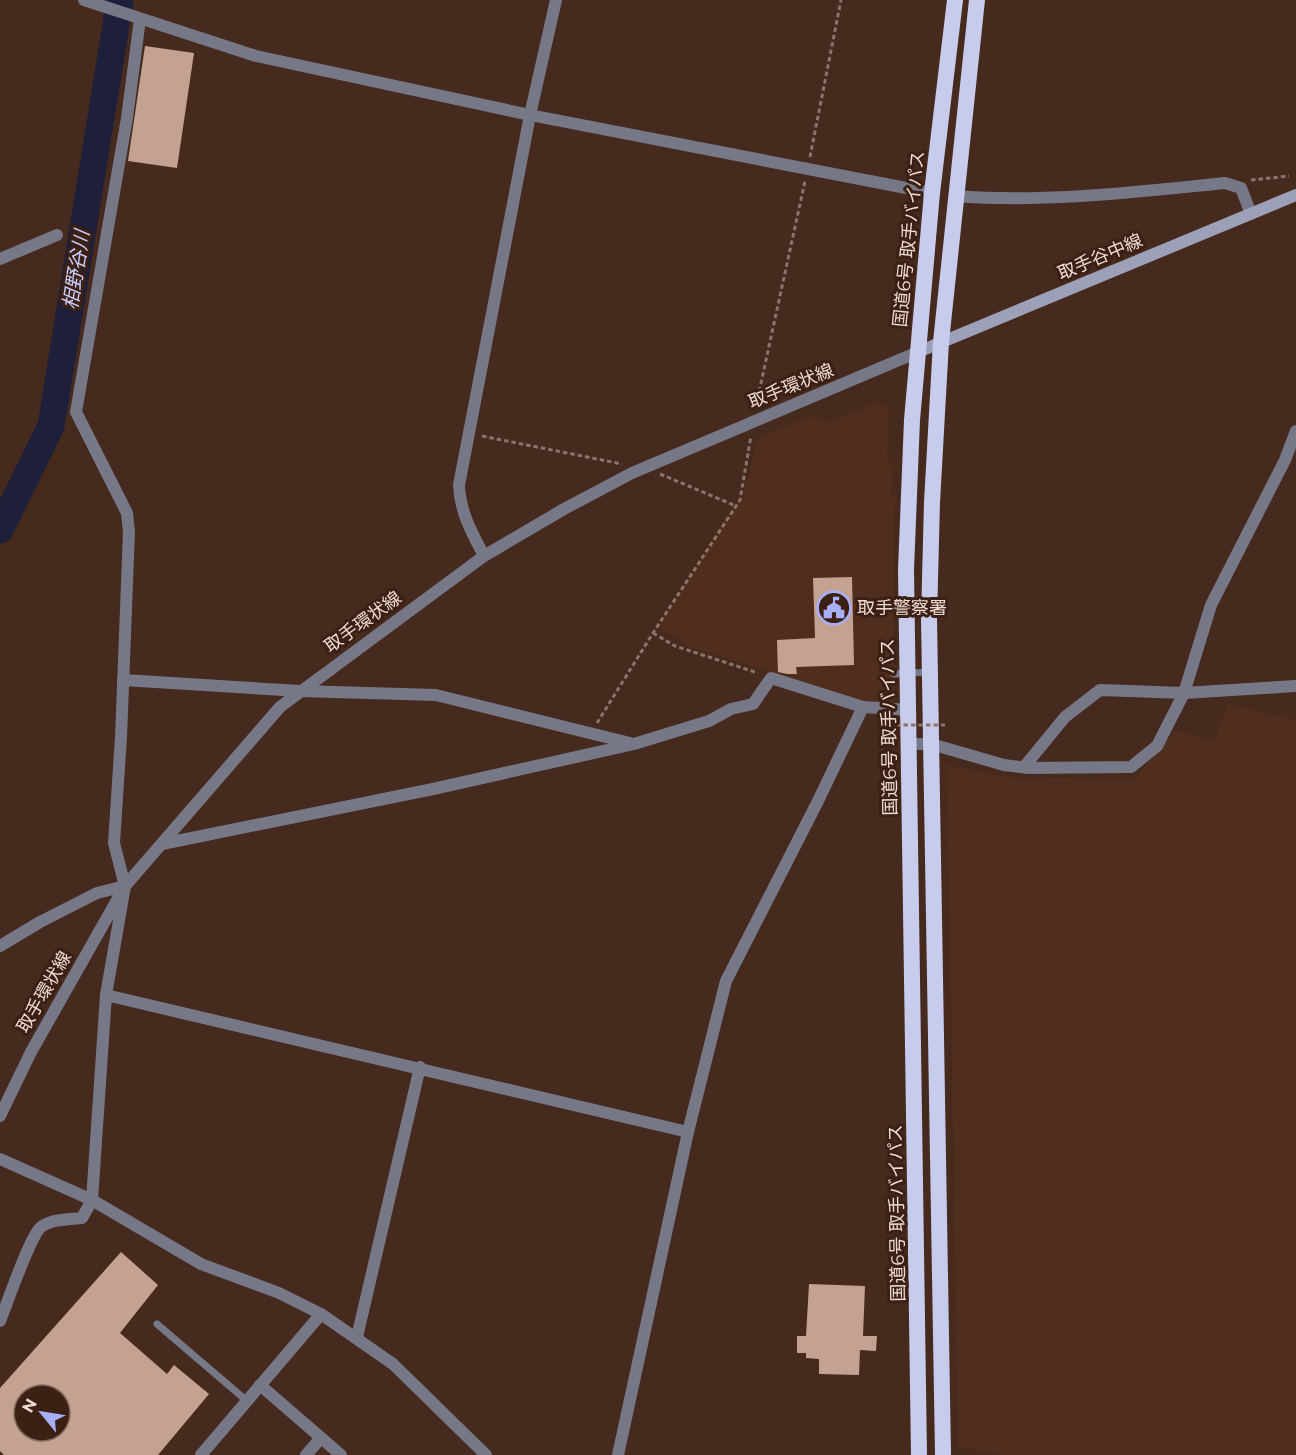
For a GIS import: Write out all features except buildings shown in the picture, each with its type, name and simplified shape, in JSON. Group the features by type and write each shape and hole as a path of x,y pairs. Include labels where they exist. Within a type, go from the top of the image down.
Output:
{"highway":[{"name":"国道6号 取手バイパス","path":"920,1455 909,710 901,673 912,420 932,193 955,0"},
{"path":"942,1455 930,672 932,502 941,342 977,0"}],"main road":[{"name":"取手谷中線","path":"918,352 1296,195"}],"street":[{"path":"84,0 256,56 530,116 932,193"},
{"path":"484,556 465,520 460,503 459,485 530,116 556,0"},
{"path":"0,1321 33,1239 41,1227 58,1221 82,1218 92,1200 106,994 125,886 114,843 129,532 127,513 76,412 127,118 137,18"},
{"path":"956,195 1002,198 1078,197 1225,183 1235,185 1244,193 1251,214"},
{"path":"0,259 57,235"},
{"name":"取手環状線","path":"0,1116 31,1052 125,886 280,707 484,556 564,509 645,468 918,352"},
{"path":"909,744 931,744 1004,765 1024,767 1131,767 1157,746 1184,693 1211,605 1291,462 1296,431"},
{"path":"162,844 422,791 634,744 709,721 731,709 753,704 771,678 863,707 909,710"},
{"path":"123,680 300,691 436,695 634,744"},
{"path":"1024,767 1065,717 1100,690 1184,693 1296,686"},
{"path":"618,1455 688,1132 726,981 863,707"},
{"path":"0,946 97,892 125,886"},
{"path":"106,994 688,1132"},
{"path":"357,1337 420,1067"},
{"path":"0,1159 92,1200 201,1264 279,1293 321,1314 393,1364 486,1455"},
{"path":"201,1455 321,1314"},
{"path":"260,1385 341,1455"},
{"path":"306,1455 320,1438"}],"lane":[{"path":"901,673 930,672"},
{"path":"157,1324 247,1401"}],"path":[{"path":"591,734 653,633 740,500 753,421 841,0"},
{"path":"1235,185 1245,181 1289,176"},
{"path":"469,434 645,468 736,506"},
{"path":"653,633 675,646 771,678"},
{"path":"896,724 945,725"}],"shaded area":[{"path":"878,402 889,408 887,457 893,467 891,495 896,498 893,528 894,703 856,701 685,645 659,627 731,510 744,495 758,438 809,416 829,423"},
{"path":"1227,704 1296,720 1296,1455 999,1455 958,1446 947,765 1006,777 1134,779 1175,731 1215,740"}],"waterway":[{"name":"相野谷川","path":"0,530 51,426 120,0"}],"place":[{"name":"取手警察署","path":"834,608"}]}
